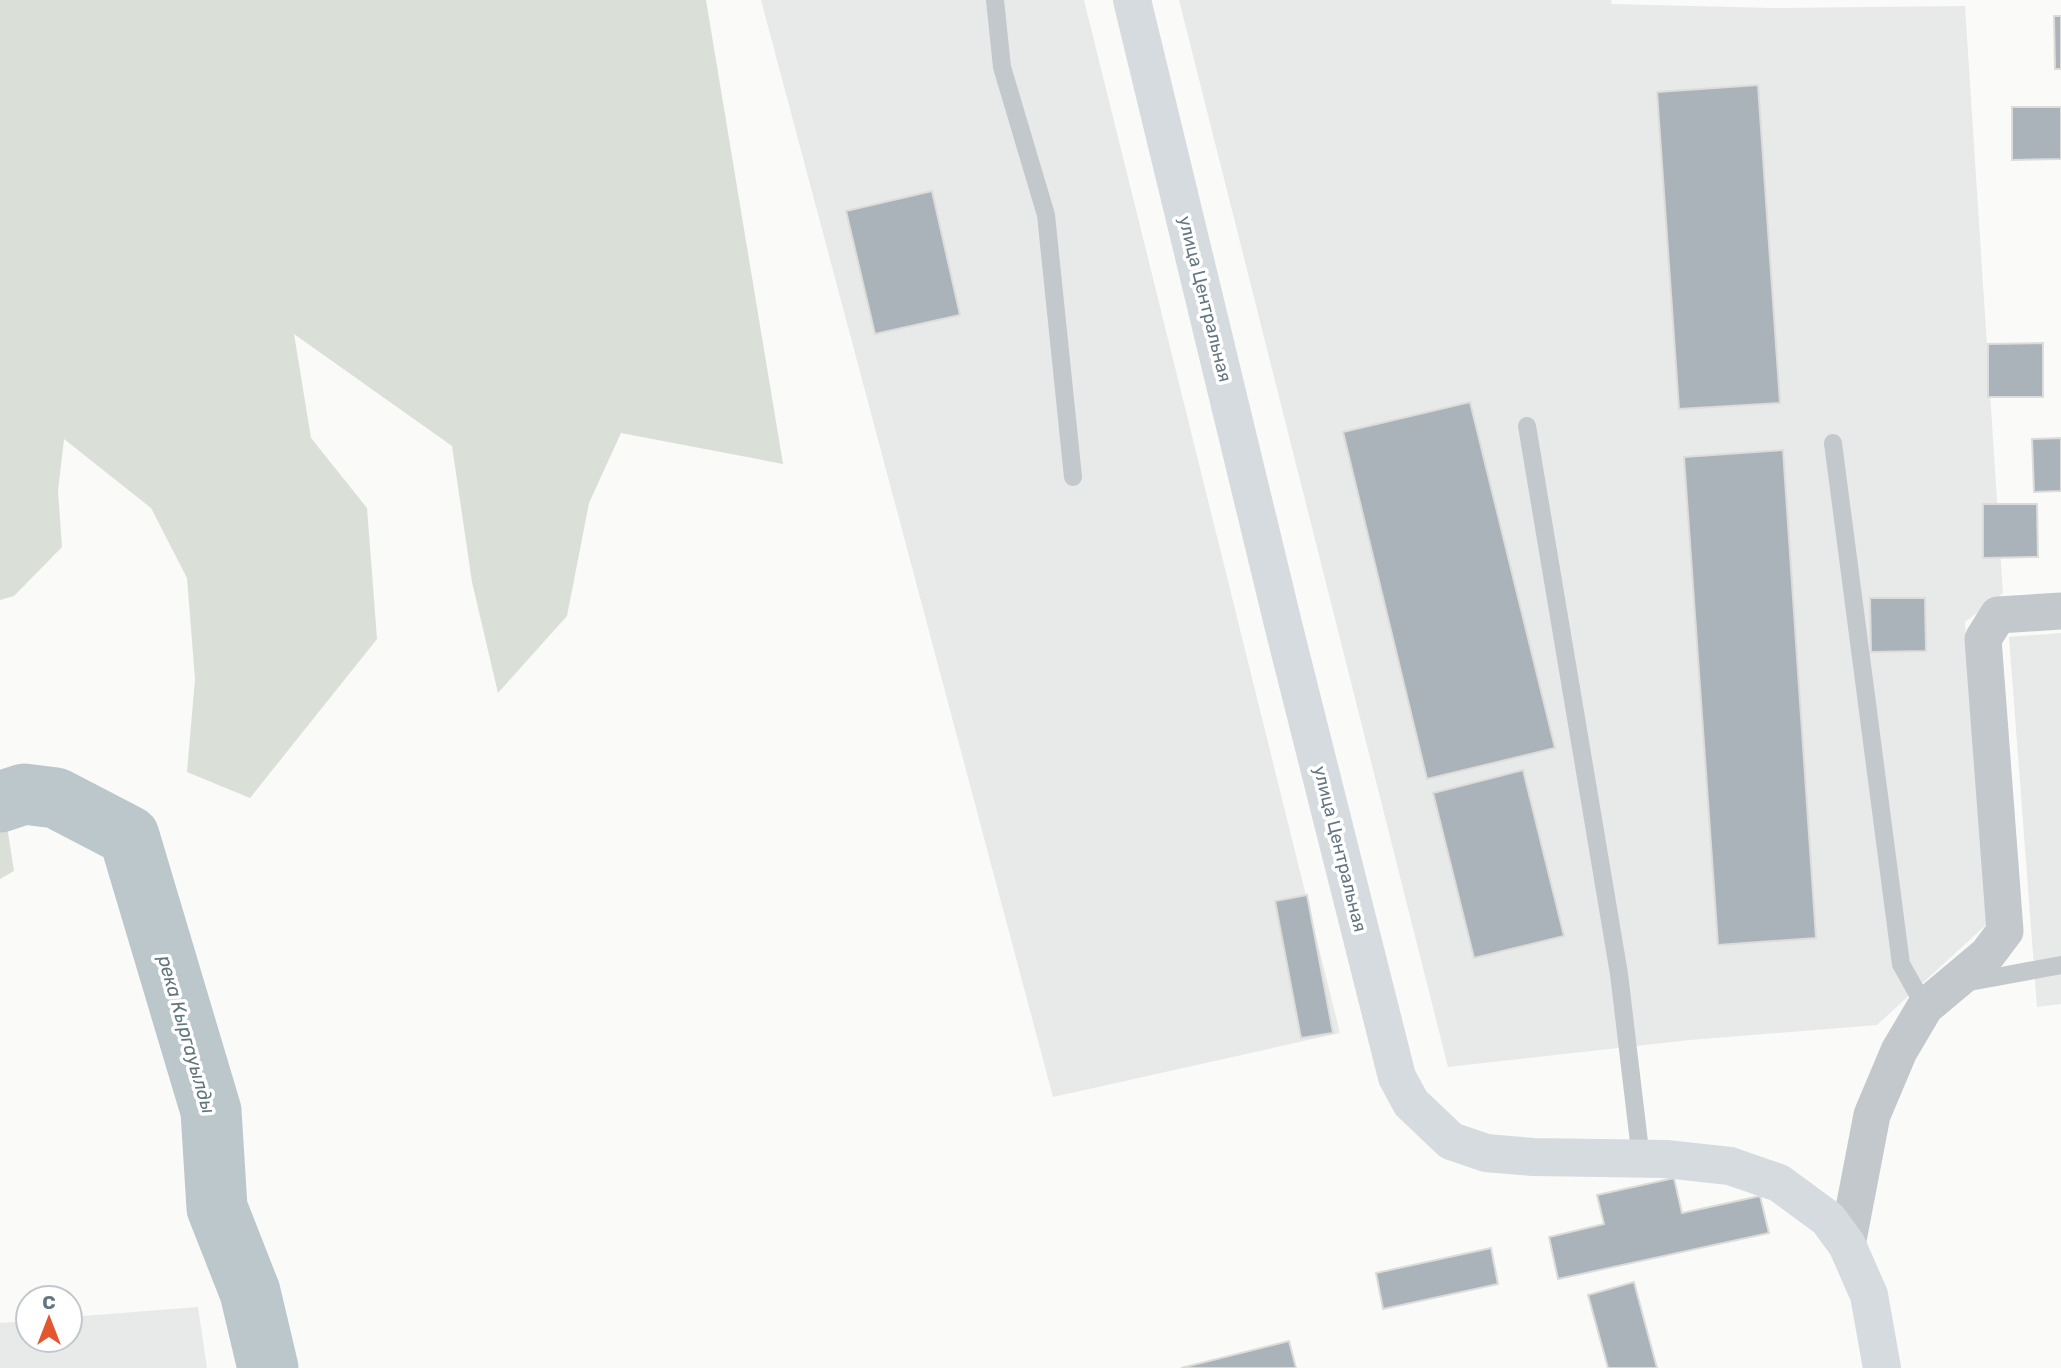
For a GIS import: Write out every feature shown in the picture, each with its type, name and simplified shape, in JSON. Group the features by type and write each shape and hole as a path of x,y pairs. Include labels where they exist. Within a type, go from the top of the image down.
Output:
{"main road":[{"name":"улица Центральная","path":"1132,0 1284,628 1397,1077 1411,1103 1451,1141 1486,1153 1533,1157 1642,1159 1730,1166 1779,1183 1828,1219 1846,1245 1870,1295 1872,1322 1882,1368"}],"street":[{"path":"1846,1245 1872,1115 1899,1051 1938,997 1987,955 2005,931 1983,639 1998,615 2061,611"}],"lane":[{"path":"995,0 1002,67 1046,215 1073,477"},
{"path":"1527,426 1619,974 1642,1159"},
{"path":"1833,443 1901,964 1938,997 2061,964"}],"shaded area":[{"path":"0,0 706,0 783,464 621,433 589,503 567,616 498,693 472,582 452,446 294,334 311,438 367,508 377,639 250,798 187,772 195,679 187,578 151,508 64,439 58,491 62,547 14,596 0,600"},
{"path":"761,0 1084,0 1340,1033 1053,1097"},
{"path":"1179,0 1611,0 1612,4 1772,8 1965,6 2003,593 1965,622 1987,924 1877,1025 1690,1040 1448,1067"},
{"path":"2061,633 2061,1004 2037,1007 2009,637"},
{"path":"0,791 14,871 0,879"},
{"path":"198,1307 207,1368 0,1368 0,1323 14,1322 14,1354 84,1354 84,1316"}],"building":[{"path":"2054,16 2061,16 2061,69 2055,69"},
{"path":"1758,85 1780,403 1679,409 1657,92"},
{"path":"2012,107 2061,107 2061,159 2012,160"},
{"path":"932,191 960,315 875,334 846,211"},
{"path":"2043,343 2043,397 1988,397 1988,344"},
{"path":"1470,402 1555,748 1427,779 1343,432"},
{"path":"2061,438 2061,491 2034,492 2032,439"},
{"path":"1783,450 1816,938 1718,945 1684,457"},
{"path":"1983,504 2037,504 2038,557 1983,558"},
{"path":"1870,598 1925,598 1926,651 1871,652"},
{"path":"1523,770 1564,936 1474,958 1433,793"},
{"path":"1307,895 1333,1033 1301,1038 1275,901"},
{"path":"1674,1178 1682,1213 1760,1196 1769,1233 1558,1279 1549,1237 1604,1224 1597,1195"},
{"path":"1491,1248 1498,1284 1383,1309 1376,1273"},
{"path":"1634,1282 1657,1368 1608,1368 1588,1295"},
{"path":"1289,1341 1296,1368 1181,1368"}],"waterway":[{"name":"река Кыргауылды","path":"0,802 24,794 56,798 129,836 211,1111 217,1208 250,1292 268,1368"}]}
